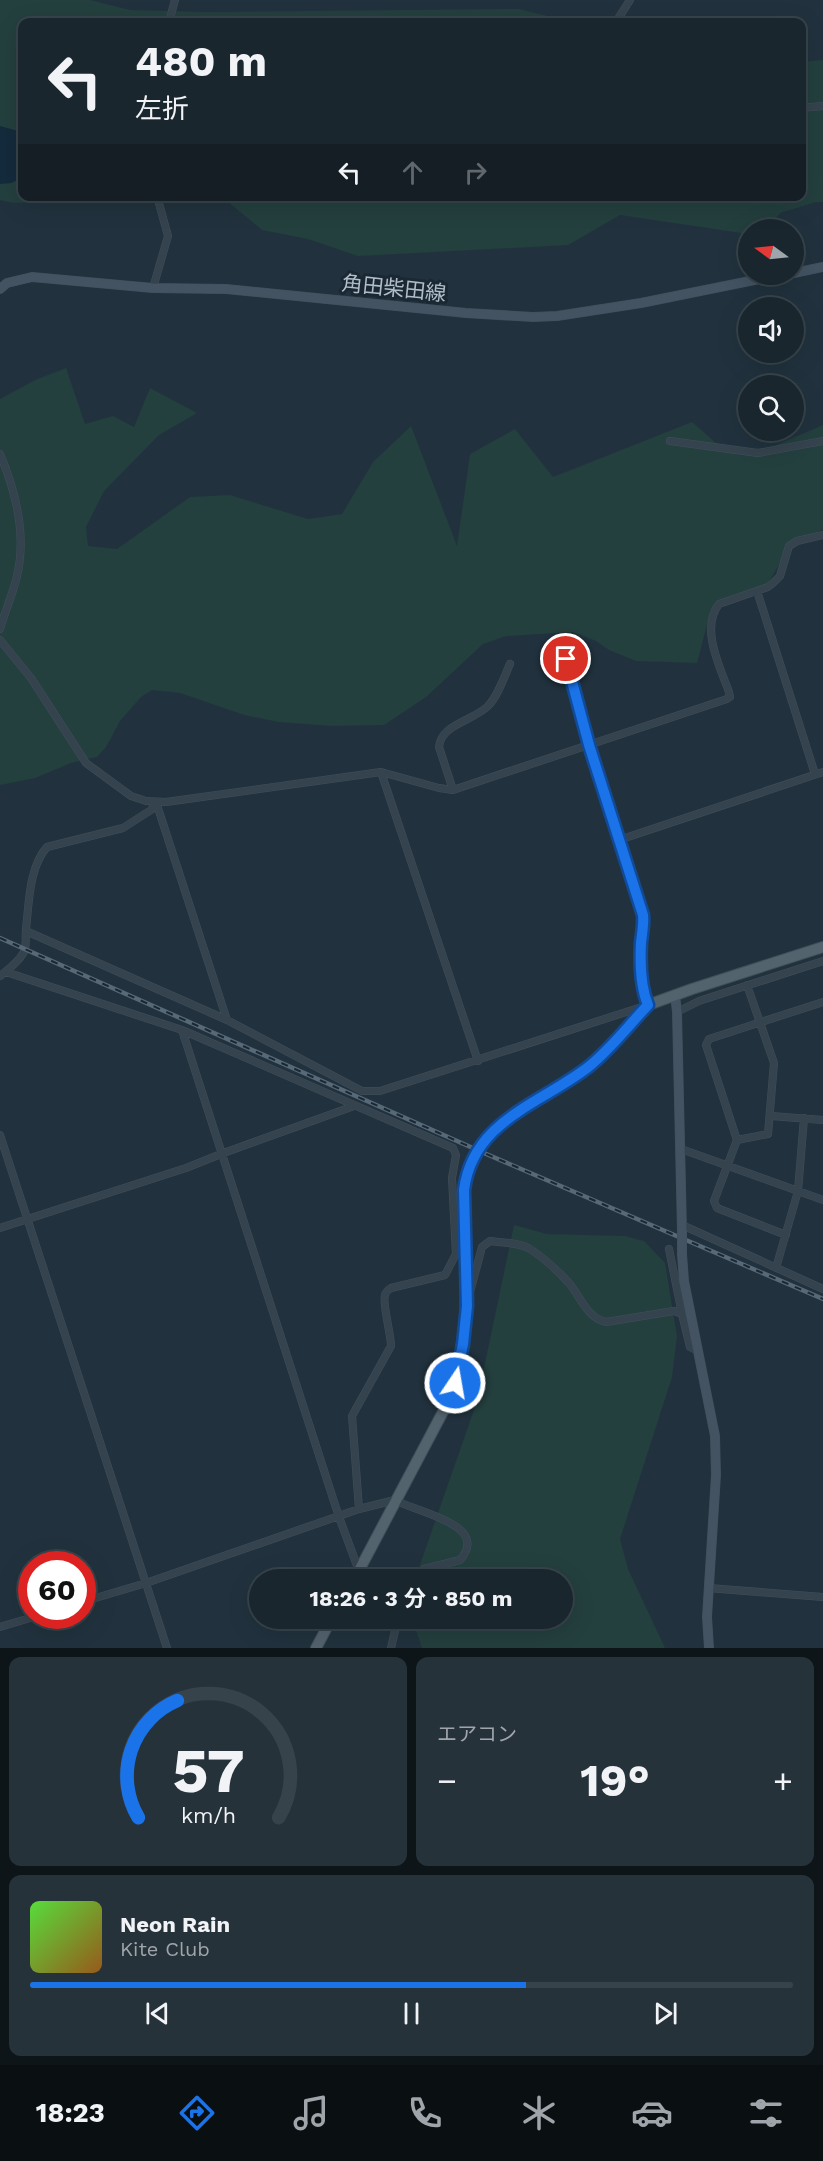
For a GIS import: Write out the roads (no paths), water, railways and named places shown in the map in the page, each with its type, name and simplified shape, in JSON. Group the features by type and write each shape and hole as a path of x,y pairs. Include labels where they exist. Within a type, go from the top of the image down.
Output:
{"main road":[{"path":"804,271 823,267"},
{"name":"角田柴田線","path":"0,289 7,283 32,277 153,288 226,289 466,313 533,317 557,316 641,303 738,283"},
{"path":"359,1569 445,1407 455,1383 467,1306 464,1190 466,1176 483,1140 499,1125 587,1068 608,1050 648,1005 676,1003 823,948"},
{"path":"676,1003 684,1281 713,1417 716,1456 708,1588 709,1648"},
{"path":"316,1648 326,1629"}],"street":[{"path":"170,18 175,0"},
{"path":"619,18 630,0"},
{"path":"806,108 823,106"},
{"path":"153,288 168,236 158,201"},
{"path":"670,441 758,453 823,441"},
{"path":"0,454 10,478 17,507 21,548 18,573 0,629"},
{"path":"0,640 31,678 86,763 131,796 156,802 381,772 453,790 730,697 714,650 711,626 714,610 719,604 768,587 780,576 789,546 797,541 823,535"},
{"path":"620,840 819,773 757,591"},
{"path":"26,931 227,1020 362,1091 380,1091 648,1005 644,996 641,950 643,915 589,745 560,638"},
{"path":"453,790 439,747 439,740 451,728 487,706 510,664"},
{"path":"381,772 478,1061"},
{"path":"156,802 151,810 123,828 47,847 39,858 34,874 26,931 27,943 23,954 3,974 182,1030 453,1148 456,1155 452,1178 456,1254 445,1275 392,1288 384,1298 391,1346 352,1416 359,1509"},
{"path":"156,802 227,1020"},
{"path":"676,1003 699,1001 823,961"},
{"path":"737,1140 768,1134 771,1116 774,1063 747,985"},
{"path":"786,1234 717,1208 714,1201 737,1140 706,1045 709,1039 823,1002"},
{"path":"182,1030 354,1569"},
{"path":"0,1228 186,1168 354,1106"},
{"path":"771,1116 823,1120"},
{"path":"776,1268 798,1191 804,1119"},
{"path":"0,1135 167,1648"},
{"path":"681,1149 823,1200"},
{"path":"682,1228 823,1289"},
{"path":"467,1306 482,1247 490,1241 517,1244 529,1248 569,1283 593,1316 599,1320 606,1322 674,1311 682,1314"},
{"path":"669,1249 690,1347 698,1351"},
{"path":"96,1598 146,1583 359,1509 395,1500 402,1505 419,1509 447,1521 463,1531 466,1536 466,1550 460,1560 424,1569"},
{"path":"708,1588 823,1597"},
{"path":"0,1627 18,1622"},
{"path":"391,1648 395,1629"}],"water":[{"path":"0,126 18,131 18,180 0,184"}],"railway":[{"path":"0,938 484,1153 823,1299"}]}
